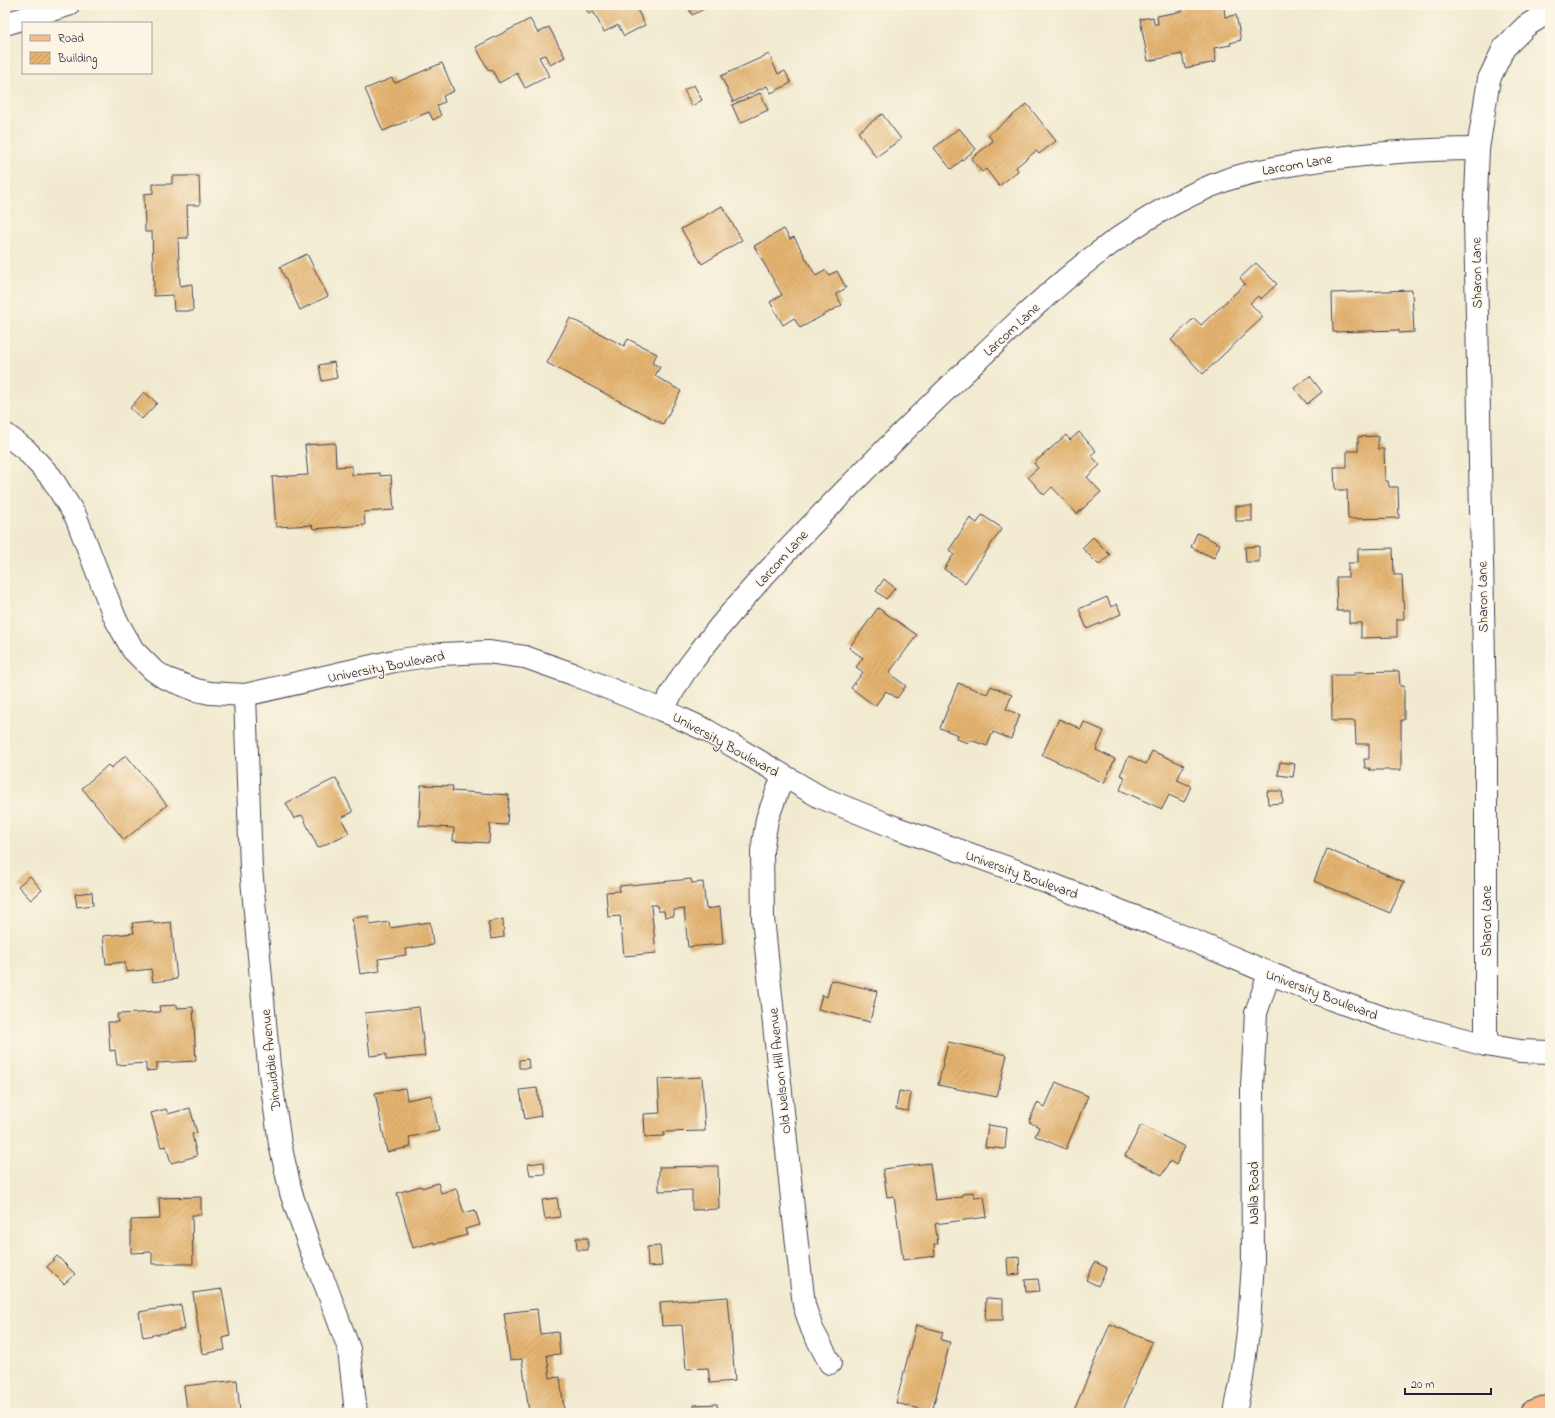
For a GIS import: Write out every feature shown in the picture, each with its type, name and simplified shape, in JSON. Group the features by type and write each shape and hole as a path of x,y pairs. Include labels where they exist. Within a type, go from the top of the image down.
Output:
{"main road":[{"path":"1532,1413 1550,1406"}],"street":[{"path":"5,24 68,5"},
{"name":"Sharon Lane","path":"1486,1045 1486,756 1475,219 1478,149 1490,79 1504,48 1526,26 1550,11"},
{"name":"Larcom Lane","path":"662,710 688,667 734,610 799,538 903,431 1051,291 1085,262 1142,222 1198,192 1226,180 1261,170 1343,157 1478,149"},
{"name":"University Boulevard","path":"5,434 26,450 51,477 76,517 115,618 133,650 153,670 165,678 210,694 245,695 394,662 441,654 488,652 525,658 573,674 662,710 706,730 820,797 888,824 1042,880 1156,925 1269,974 1390,1020 1486,1045 1520,1051 1550,1052"},
{"name":"Dinwiddie Avenue","path":"245,695 251,868 269,1066 280,1144 291,1193 314,1259 326,1286 349,1349 356,1413"},
{"name":"Old Nelson Hill Avenue","path":"783,776 766,819 762,851 763,918 804,1305 812,1329 830,1363"},
{"name":"Nalla Road","path":"1235,1413 1242,1378 1249,1324 1253,1262 1252,1086 1256,1012 1269,974"}],"building":[{"path":"584,5 635,5 645,25 624,36 618,25 604,32 593,11 589,14"},
{"path":"687,5 712,5 692,15"},
{"path":"1182,5 1229,5 1224,7 1225,17 1236,15 1241,40 1230,43 1231,45 1214,48 1216,62 1185,68 1182,54 1148,61 1140,19 1153,17 1154,24 1158,24 1157,16 1183,11"},
{"path":"530,19 538,33 549,27 565,57 550,65 545,55 539,57 549,76 525,88 517,73 499,83 492,70 489,71 476,47"},
{"path":"769,54 778,74 785,71 791,83 771,93 767,86 733,102 721,76"},
{"path":"442,63 454,91 443,96 445,102 437,105 441,116 433,120 429,112 383,131 365,89 392,78 395,83"},
{"path":"694,85 702,100 692,106 684,90"},
{"path":"760,93 768,110 740,123 732,105"},
{"path":"1027,104 1056,141 1039,154 1036,151 1016,167 1018,171 999,186 986,169 982,172 971,159 993,141 988,135"},
{"path":"882,114 901,139 876,157 858,132"},
{"path":"959,128 976,149 951,169 934,148"},
{"path":"172,176 199,176 200,205 187,205 188,238 178,238 180,286 192,284 193,311 174,311 173,295 154,296 152,232 145,232 144,194 153,193 153,184 172,184"},
{"path":"722,206 742,240 702,264 681,229"},
{"path":"784,229 790,239 794,237 816,276 826,270 829,275 837,271 846,288 836,294 842,305 800,328 794,318 783,325 770,302 782,295 754,246"},
{"path":"307,254 328,296 300,310 280,267"},
{"path":"1256,263 1277,284 1261,299 1258,296 1250,303 1263,317 1203,374 1171,340 1194,318 1201,325 1245,284 1240,278"},
{"path":"1412,290 1414,332 1399,333 1399,330 1333,332 1332,293"},
{"path":"570,318 624,346 628,339 657,354 652,363 660,367 655,376 681,391 663,424 547,363"},
{"path":"334,362 337,378 322,381 319,365"},
{"path":"1310,376 1322,392 1307,404 1294,388"},
{"path":"144,392 157,403 142,419 130,408"},
{"path":"1079,432 1096,451 1091,455 1100,465 1087,477 1101,492 1077,514 1052,487 1044,495 1028,477 1038,468 1034,463 1066,435 1070,440"},
{"path":"1378,436 1378,449 1384,449 1385,481 1388,481 1389,487 1398,487 1399,518 1348,519 1347,490 1335,490 1334,467 1347,467 1347,451 1358,451 1358,437"},
{"path":"335,443 336,467 352,466 352,475 380,473 380,476 391,475 394,510 364,512 365,525 313,529 312,525 276,527 272,477 308,475 305,445"},
{"path":"1236,506 1252,506 1252,521 1236,521"},
{"path":"982,515 1002,528 965,583 944,569 954,554 949,550 970,518 977,523"},
{"path":"1197,533 1220,544 1214,558 1191,547"},
{"path":"1093,537 1110,555 1099,565 1082,548"},
{"path":"1259,546 1259,562 1246,562 1245,547"},
{"path":"1393,548 1394,575 1402,575 1404,619 1397,619 1397,637 1361,638 1361,623 1349,623 1349,611 1337,611 1336,577 1348,577 1348,563 1358,563 1358,549"},
{"path":"884,579 895,588 886,599 876,591"},
{"path":"1107,597 1111,607 1117,604 1121,614 1087,629 1079,609"},
{"path":"878,608 917,635 889,673 906,686 897,698 886,691 875,706 851,688 863,672 856,667 863,658 849,648"},
{"path":"1399,671 1400,686 1404,686 1404,720 1401,720 1401,770 1369,770 1370,768 1365,768 1364,759 1369,759 1369,744 1356,744 1355,721 1332,721 1331,675 1355,675 1355,672"},
{"path":"958,683 987,694 991,686 1012,695 1006,709 1020,715 1011,739 993,732 987,746 970,740 969,743 956,739 958,735 940,728"},
{"path":"1059,719 1081,729 1084,722 1104,731 1096,750 1115,759 1104,783 1042,755"},
{"path":"1152,751 1184,765 1177,780 1191,786 1184,802 1169,795 1162,809 1120,790 1125,777 1120,775 1129,756 1146,764"},
{"path":"126,755 167,805 124,840 82,788 108,765 111,768"},
{"path":"1280,762 1295,764 1293,777 1278,775"},
{"path":"336,778 353,812 341,818 349,833 318,848 302,815 294,819 286,803"},
{"path":"421,785 453,786 452,791 509,795 507,825 490,824 489,843 453,841 454,828 419,826"},
{"path":"1267,791 1282,791 1283,803 1268,804"},
{"path":"1327,849 1404,882 1390,913 1314,881"},
{"path":"30,876 42,890 31,900 18,886"},
{"path":"691,879 692,883 703,882 706,909 720,907 723,944 688,947 684,909 674,910 674,916 665,917 664,911 658,911 657,905 651,905 656,953 624,956 620,916 608,917 606,892 620,891 619,886"},
{"path":"92,892 93,905 77,907 75,894"},
{"path":"369,916 370,925 389,922 390,928 430,922 433,945 405,949 406,955 378,959 380,971 360,974 352,918"},
{"path":"503,919 504,937 491,939 488,922"},
{"path":"153,921 154,924 171,922 177,979 153,982 151,969 126,972 125,962 106,964 103,936 134,933 132,923"},
{"path":"831,980 877,991 870,1022 818,1009 822,995 827,997"},
{"path":"177,1005 177,1008 193,1007 196,1061 157,1063 157,1070 146,1071 146,1063 117,1065 115,1050 110,1051 108,1022 118,1022 117,1014 160,1012 159,1006"},
{"path":"419,1007 425,1056 386,1060 386,1054 370,1056 365,1013"},
{"path":"948,1042 1007,1055 997,1097 938,1085"},
{"path":"528,1059 529,1068 519,1068 519,1060"},
{"path":"702,1077 705,1131 664,1132 664,1136 645,1137 644,1114 660,1113 658,1079"},
{"path":"1056,1082 1088,1096 1066,1149 1035,1136 1039,1127 1029,1122 1037,1103 1045,1107"},
{"path":"405,1088 407,1100 431,1095 439,1131 409,1137 411,1147 387,1152 375,1093"},
{"path":"537,1088 541,1116 525,1119 520,1090"},
{"path":"899,1091 911,1093 908,1111 896,1109"},
{"path":"190,1108 197,1133 192,1134 197,1156 171,1163 166,1146 161,1147 151,1113 166,1109 168,1114"},
{"path":"988,1125 1007,1128 1005,1149 985,1147"},
{"path":"1141,1125 1185,1147 1176,1165 1170,1161 1162,1175 1125,1156"},
{"path":"544,1162 545,1174 530,1175 528,1164"},
{"path":"930,1163 935,1200 962,1197 962,1194 973,1192 974,1197 984,1196 987,1217 935,1224 938,1244 934,1244 935,1256 903,1260 894,1196 887,1197 883,1169"},
{"path":"718,1166 719,1209 692,1210 692,1190 659,1191 659,1167"},
{"path":"438,1183 441,1193 456,1188 464,1213 475,1210 480,1225 465,1229 467,1235 435,1244 434,1242 413,1248 397,1193"},
{"path":"201,1197 201,1215 192,1215 193,1264 152,1264 152,1252 131,1253 131,1220 160,1219 159,1198"},
{"path":"557,1198 560,1217 545,1219 542,1200"},
{"path":"576,1238 588,1238 588,1250 577,1250"},
{"path":"660,1246 662,1266 648,1267 647,1247"},
{"path":"57,1256 75,1274 64,1284 47,1267"},
{"path":"1019,1257 1020,1274 1008,1275 1007,1258"},
{"path":"1095,1262 1107,1268 1098,1286 1086,1280"},
{"path":"1038,1279 1040,1291 1026,1292 1025,1280"},
{"path":"222,1289 230,1336 223,1338 225,1350 202,1354 193,1293"},
{"path":"728,1297 735,1381 710,1383 708,1368 686,1369 682,1325 662,1326 660,1302"},
{"path":"986,1298 1003,1299 1003,1320 985,1320"},
{"path":"181,1305 185,1329 143,1337 139,1312"},
{"path":"537,1309 540,1334 558,1332 560,1354 547,1355 550,1378 560,1377 564,1409 529,1413 522,1359 510,1360 504,1313"},
{"path":"1110,1324 1152,1342 1122,1413 1073,1413"},
{"path":"916,1325 943,1332 941,1340 950,1342 932,1412 896,1403"},
{"path":"237,1380 240,1413 184,1413 184,1410 187,1410 184,1386"},
{"path":"717,1404 718,1413 695,1413 694,1405"}]}
